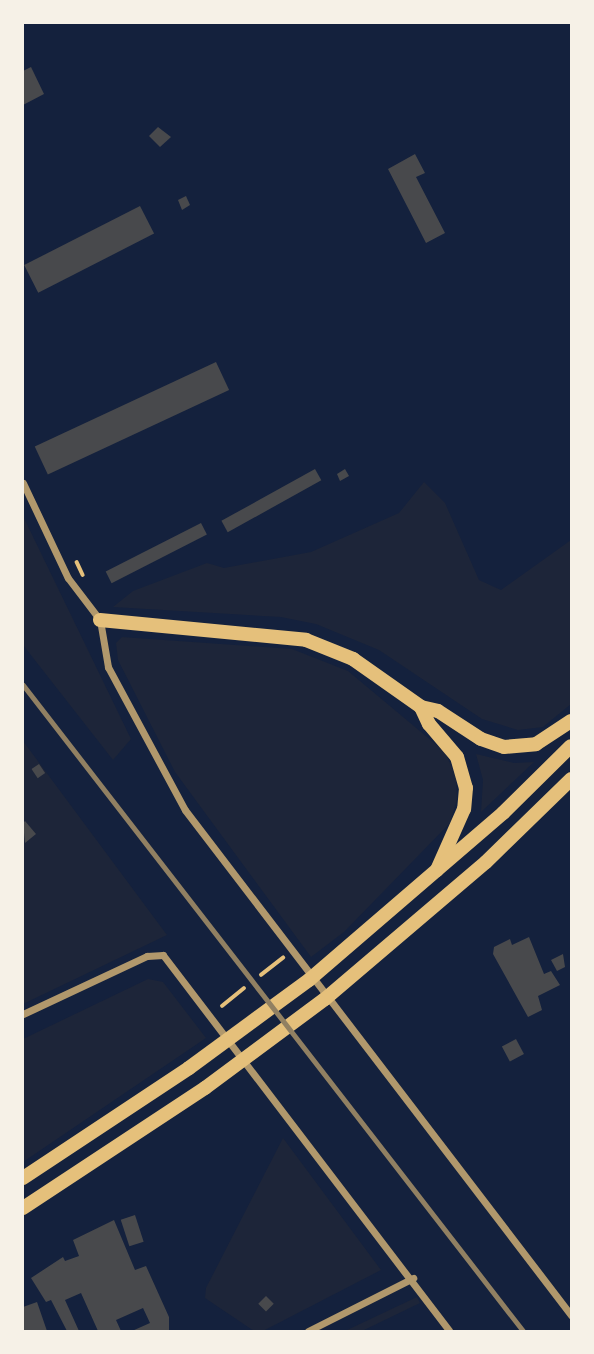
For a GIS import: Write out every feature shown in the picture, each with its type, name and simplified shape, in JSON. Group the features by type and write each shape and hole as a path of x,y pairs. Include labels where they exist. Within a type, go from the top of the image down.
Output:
{"highway":[{"path":"100,620 306,640 353,659 421,707 438,711 481,739 504,747 536,744 555,736 571,721"},
{"path":"421,707 429,724 457,757 466,788 461,818 436,873"},
{"path":"23,1178 189,1068 354,944 436,873 571,746"},
{"path":"23,1208 205,1088 369,962 486,862 571,779"}],"street":[{"path":"23,483 68,578 100,620 108,667 185,810 571,1315"},
{"path":"23,1014 147,956 163,955 413,1278 449,1331"},
{"path":"308,1331 413,1278"}],"path":[{"path":"261,975 283,958"},
{"path":"222,1006 244,988"}],"shaded area":[{"path":"424,482 445,503 479,580 501,590 571,540 571,704 543,727 518,730 482,719 379,650 316,624 281,617 113,607 133,591 207,563 224,568 311,552 399,513"},
{"path":"23,516 131,739 113,760 23,645"},
{"path":"122,637 292,649 348,671 445,752 456,777 457,799 450,823 344,932 311,957 175,772 118,660 116,643"},
{"path":"23,741 167,935 23,1004"},
{"path":"476,754 514,763 534,762 481,812 483,780"},
{"path":"148,979 163,982 206,1038 23,1162 23,1039"},
{"path":"283,1138 381,1270 263,1331 254,1331 205,1298 206,1288"},
{"path":"417,1297 420,1303 362,1331 345,1331"}],"building":[{"path":"31,67 44,94 23,105 23,71"},
{"path":"158,127 171,137 160,147 149,136"},
{"path":"415,154 425,173 416,177 445,233 426,243 388,169"},
{"path":"186,196 190,205 182,210 178,200"},
{"path":"140,206 154,234 38,293 24,265"},
{"path":"216,362 229,390 48,475 35,447"},
{"path":"315,469 321,480 228,532 221,521"},
{"path":"345,469 349,476 340,481 337,474"},
{"path":"201,523 207,535 112,583 106,572"},
{"path":"39,764 45,773 38,778 32,769"},
{"path":"25,821 36,834 25,843 23,823"},
{"path":"529,937 544,974 551,971 560,985 538,996 542,1010 528,1017 493,954 494,947 510,939 512,945"},
{"path":"563,954 565,967 557,971 551,960"},
{"path":"516,1039 524,1054 510,1062 502,1047"},
{"path":"135,1215 144,1242 129,1246 121,1220"},
{"path":"114,1220 135,1270 146,1266 169,1317 169,1331 132,1331 150,1323 143,1308 116,1320 121,1331 98,1331 81,1293 65,1300 79,1331 67,1331 51,1300 46,1302 31,1278 63,1257 65,1261 79,1256 73,1240"},
{"path":"266,1296 274,1304 266,1312 258,1304"},
{"path":"37,1302 47,1331 23,1331 23,1307"}],"railway":[{"path":"23,685 523,1331"}]}
